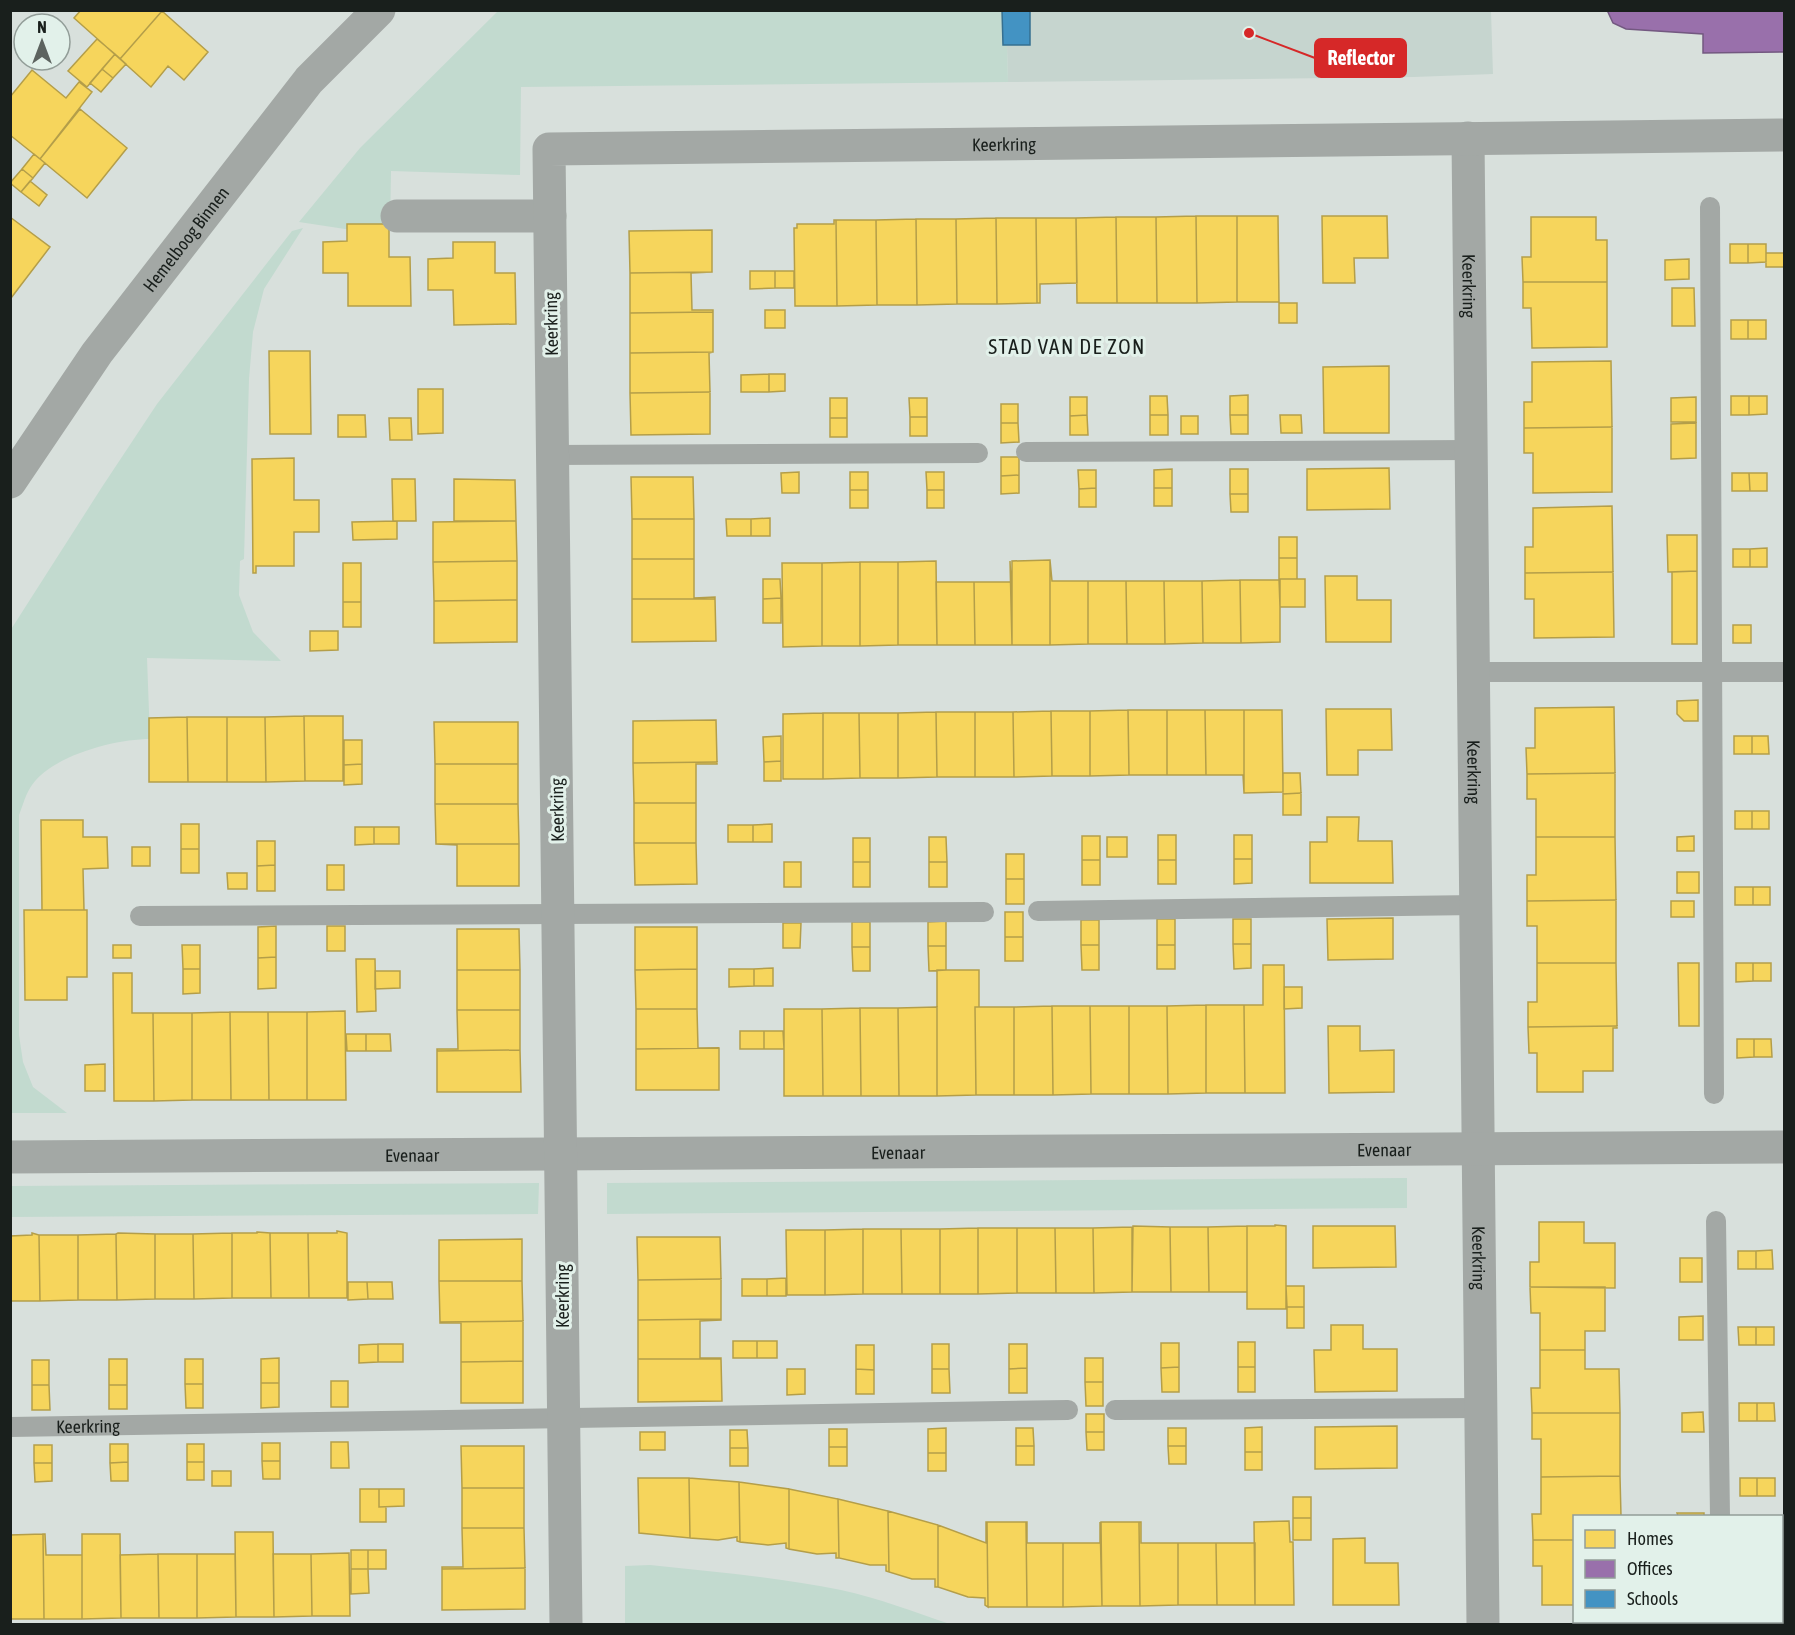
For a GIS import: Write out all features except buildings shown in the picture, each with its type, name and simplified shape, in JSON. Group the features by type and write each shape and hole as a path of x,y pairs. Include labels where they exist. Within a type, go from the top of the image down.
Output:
{"street":[{"name":"Hemelboog Binnen","path":"10,482 97,353 309,80 379,10"},
{"name":"Keerkring","path":"566,1624 549,149 1785,135"},
{"name":"Keerkring","path":"1468,138 1483,1624"},
{"path":"398,216 550,216"},
{"name":"Evenaar","path":"10,1157 1785,1147"}],"lane":[{"path":"1710,207 1714,1094"},
{"path":"1026,452 1471,450"},
{"path":"552,455 978,453"},
{"path":"1474,672 1785,672"},
{"path":"1038,911 1476,905"},
{"path":"140,916 984,912"},
{"path":"1716,1221 1720,1515"},
{"path":"1115,1410 1481,1408"},
{"name":"Keerkring","path":"10,1427 1068,1410"}],"shaded area":[{"path":"1006,11 1491,11 1493,74 1008,82"}],"green space":[{"path":"498,11 1006,11 1008,82 521,87 520,175 391,171 390,230 345,229 299,222 360,148"},
{"path":"303,228 264,289 253,332 249,379 244,559 240,561 239,595 253,632 281,661 147,658 150,739 120,742 70,757 42,774 30,788 19,815 19,1035 23,1062 33,1087 67,1113 11,1113 10,631 157,404 292,231"},
{"path":"1407,1178 1407,1208 607,1214 607,1183"},
{"path":"539,1183 538,1214 11,1217 11,1186"},
{"path":"650,1565 817,1585 882,1601 950,1624 625,1624 625,1566"}],"place":[{"name":"Reflector","path":"1249,33"}],"district":[{"name":"STAD VAN DE ZON","path":"1067,346"}]}
